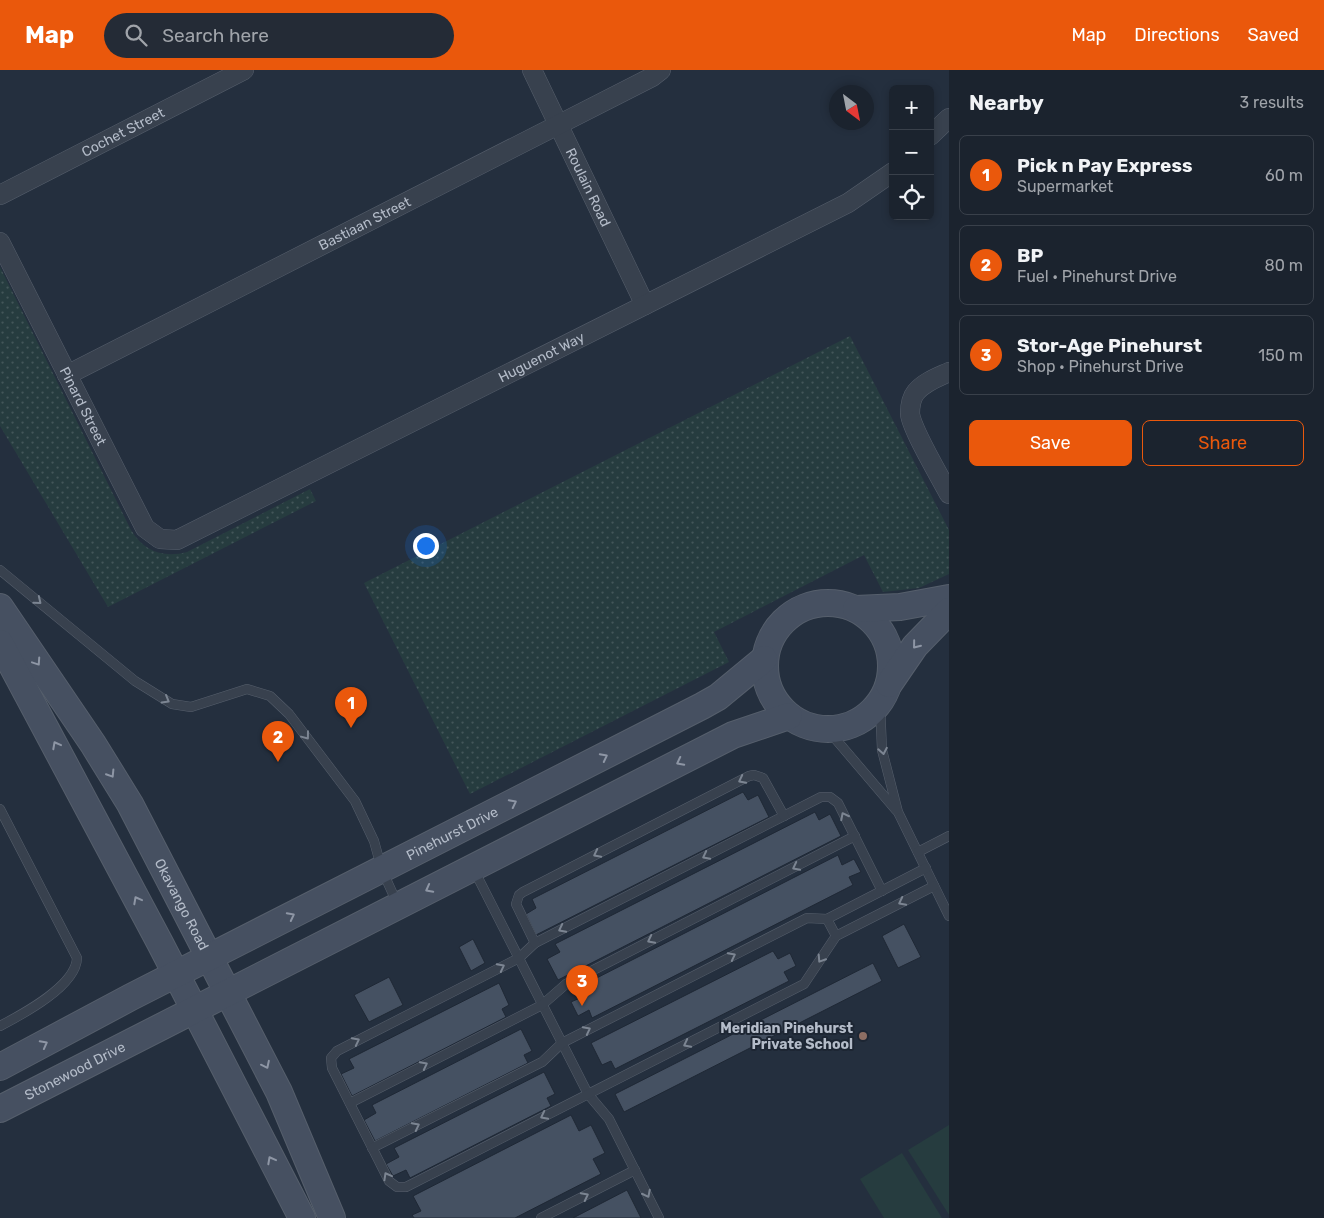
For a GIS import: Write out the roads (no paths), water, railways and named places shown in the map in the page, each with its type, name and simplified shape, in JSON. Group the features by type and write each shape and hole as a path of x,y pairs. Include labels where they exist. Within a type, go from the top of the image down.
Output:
{"street":[{"name":"Cochet Street","path":"0,195 244,70"},
{"name":"Roulain Road","path":"532,70 645,305"},
{"name":"Bastiaan Street","path":"67,375 559,125 652,77 661,70"},
{"path":"934,132 949,118"},
{"name":"Huguenot Way","path":"186,538 848,203 889,175"},
{"name":"Pinard Street","path":"0,242 145,528 160,539 168,541 186,538"},
{"path":"949,372 927,382 916,392 912,398 910,413 911,420 949,494"},
{"path":"949,598 900,607 856,608 837,603 816,603 797,610 781,623 770,640 764,659 766,681 774,700 789,716 807,726 827,730 847,726 866,717 885,693 915,646 949,611"},
{"name":"Okavango Road","path":"0,607 93,744 130,804 280,1092 332,1218"},
{"path":"856,608 874,622 886,640 892,662 885,693"},
{"path":"0,643 302,1218"},
{"name":"Pinehurst Drive","path":"0,1067 131,997 702,706 730,688 764,659"},
{"path":"193,1010 733,735 789,716"},
{"name":"Stonewood Drive","path":"0,1108 193,1010"}],"lane":[{"path":"0,570 135,681 172,704 191,707 247,690 270,696 289,714 355,801 374,841 382,870 398,906"},
{"path":"885,693 882,750 898,812 949,916"},
{"path":"827,730 898,812"},
{"path":"535,943 516,904 519,895 531,887 750,776 754,775 763,778 784,816"},
{"path":"882,891 838,803 830,797 821,797 535,943 518,958 333,1054 332,1068 389,1181 392,1185 402,1188 804,984 836,936 934,886"},
{"path":"0,809 77,958 76,968 67,981 44,999 0,1026"},
{"path":"350,1103 542,1005 566,984 855,836"},
{"path":"918,852 949,836"},
{"path":"472,867 588,1094 609,1119 659,1218"},
{"path":"372,1148 542,1062 562,1043 807,918 827,919 926,868"},
{"path":"827,919 836,936"},
{"path":"541,1218 635,1170"}],"place":[{"name":"Pick n Pay Express","path":"351,728"},
{"name":"BP","path":"278,762"},
{"name":"Stor-Age Pinehurst","path":"582,1006"},
{"name":"Meridian Pinehurst Private School","path":"863,1036"}]}
